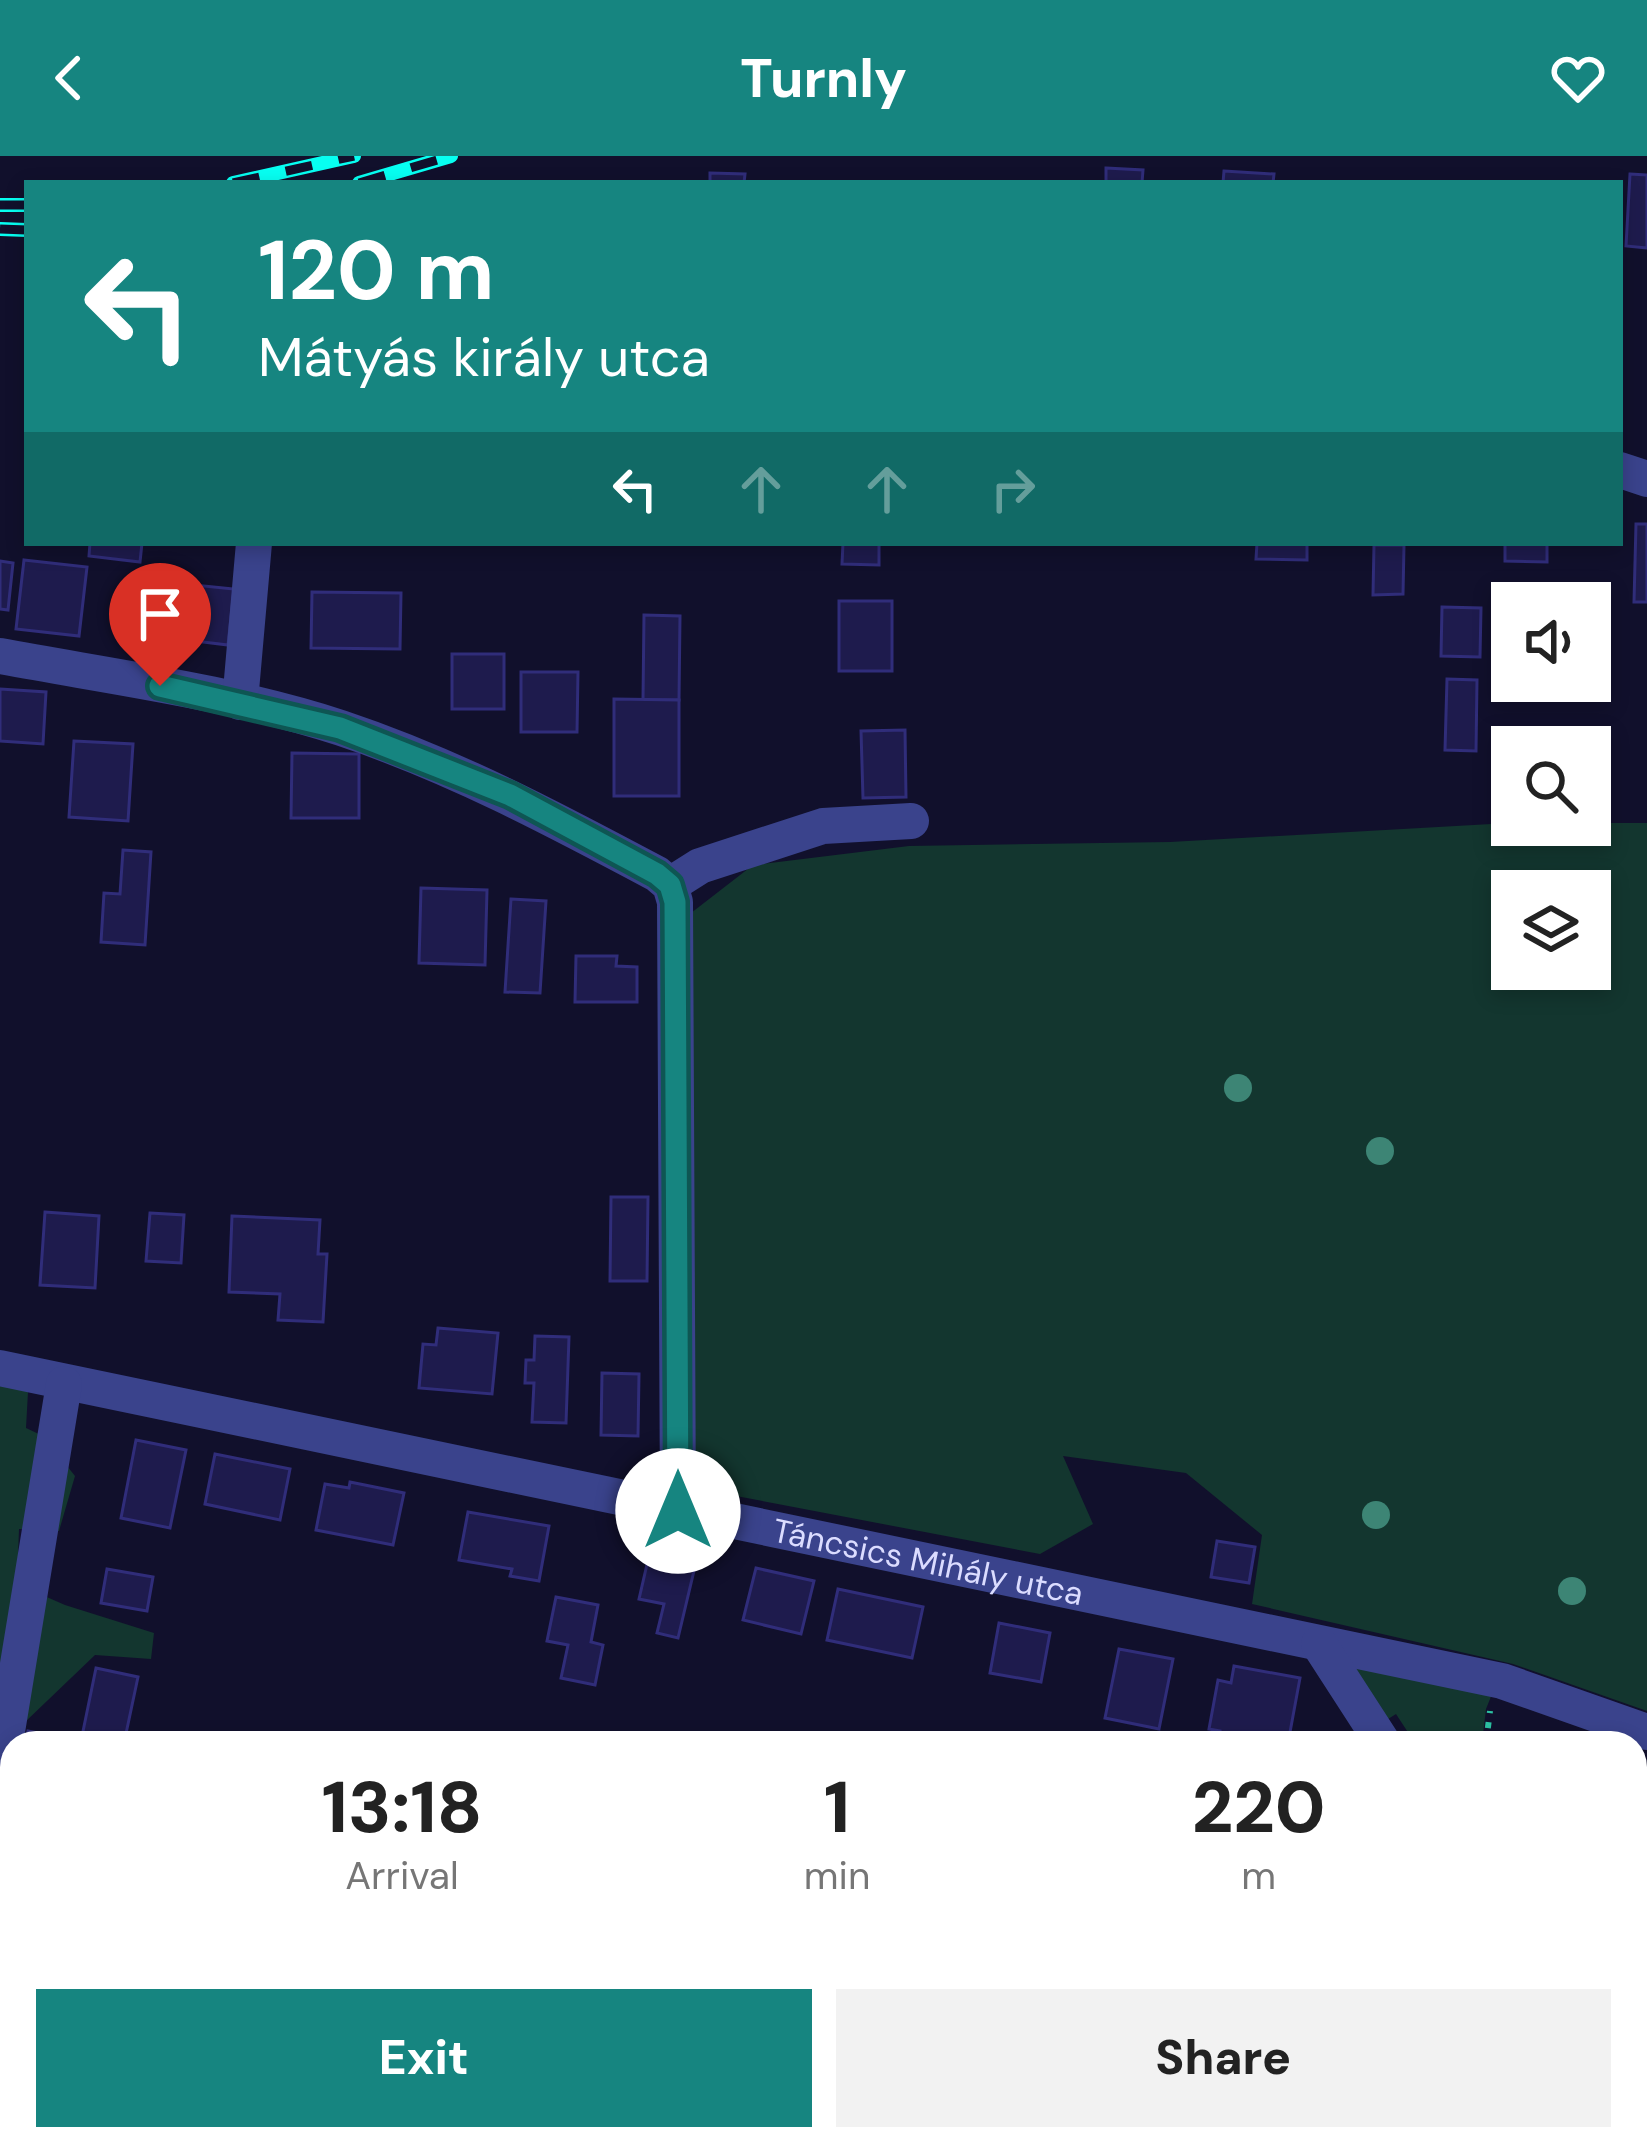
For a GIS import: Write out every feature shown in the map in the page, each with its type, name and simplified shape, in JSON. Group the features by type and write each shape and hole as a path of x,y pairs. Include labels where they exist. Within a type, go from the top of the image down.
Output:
{"street":[{"path":"240,702 254,546"},
{"path":"0,656 240,702 340,728 510,795 670,885 675,902 678,1511"},
{"path":"670,885 700,866 823,826 911,821"},
{"name":"Táncsics Mihály utca","path":"0,1368 1502,1681 1644,1731"},
{"path":"7,1731 64,1384"},
{"path":"1319,1645 1376,1731"}],"green space":[{"path":"1611,823 1647,823 1647,1711 1513,1664 1252,1604 1262,1535 1186,1473 1063,1456 1093,1524 1040,1554 715,1492 689,1444 682,920 753,865 909,846 1170,842 1491,824 1491,846 1611,846"},
{"path":"0,1372 28,1392 26,1428 43,1436 75,1476 59,1531 19,1529 17,1584 65,1605 154,1633 151,1659 95,1655 16,1731 0,1731"},
{"path":"1329,1651 1496,1684 1483,1731 1407,1731 1396,1714 1377,1726"}],"building":[{"path":"1106,168 1143,170 1142,180 1106,180"},
{"path":"1224,171 1274,174 1273,180 1223,180"},
{"path":"710,173 745,174 744,180 710,180"},
{"path":"1630,174 1647,175 1647,248 1626,246"},
{"path":"1636,524 1647,524 1647,602 1634,602"},
{"path":"90,546 142,546 140,562 89,556"},
{"path":"843,546 879,546 879,565 842,564"},
{"path":"1257,546 1307,546 1307,560 1256,559"},
{"path":"1374,546 1404,546 1403,594 1373,595"},
{"path":"1505,546 1547,546 1547,562 1505,561"},
{"path":"24,560 87,567 79,636 16,629"},
{"path":"0,561 13,563 8,610 0,609"},
{"path":"184,584 234,589 228,645 178,639"},
{"path":"312,592 401,593 400,649 311,648"},
{"path":"839,601 892,601 892,671 839,671"},
{"path":"1442,607 1481,608 1480,657 1441,656"},
{"path":"644,615 680,616 679,700 643,700"},
{"path":"452,654 504,654 504,709 452,709"},
{"path":"521,672 578,672 577,732 521,732"},
{"path":"1447,679 1477,680 1476,751 1445,750"},
{"path":"0,689 46,692 43,744 0,741"},
{"path":"614,699 679,700 679,796 614,796"},
{"path":"905,730 906,797 863,798 861,731"},
{"path":"74,741 133,744 128,821 69,817"},
{"path":"292,753 359,754 359,818 291,818"},
{"path":"123,850 151,852 145,945 101,942 104,893 120,894"},
{"path":"421,888 487,890 485,965 419,963"},
{"path":"511,899 546,901 540,993 505,992"},
{"path":"576,956 617,956 616,966 637,967 637,1002 575,1002"},
{"path":"611,1197 648,1197 647,1281 610,1281"},
{"path":"45,1212 99,1216 95,1288 40,1285"},
{"path":"150,1213 184,1215 181,1263 146,1261"},
{"path":"232,1216 320,1220 318,1254 327,1254 323,1322 278,1320 280,1294 229,1292"},
{"path":"438,1328 498,1333 492,1394 419,1388 423,1344 436,1345"},
{"path":"535,1336 569,1337 566,1423 532,1422 534,1383 525,1383 526,1360 534,1360"},
{"path":"602,1373 639,1374 638,1436 601,1435"},
{"path":"136,1440 186,1450 170,1528 121,1518"},
{"path":"215,1454 290,1469 280,1520 205,1504"},
{"path":"350,1482 404,1493 393,1545 316,1530 325,1484 349,1488"},
{"path":"468,1512 549,1526 539,1581 510,1576 512,1569 459,1560"},
{"path":"1217,1541 1255,1547 1249,1583 1211,1577"},
{"path":"651,1547 697,1558 678,1638 657,1633 664,1604 639,1599"},
{"path":"756,1568 814,1581 801,1634 743,1620"},
{"path":"107,1569 153,1577 147,1611 101,1603"},
{"path":"838,1589 923,1607 912,1658 827,1640"},
{"path":"556,1597 598,1605 591,1642 603,1645 595,1685 561,1678 568,1645 547,1641"},
{"path":"999,1623 1050,1633 1041,1682 990,1673"},
{"path":"1119,1649 1173,1659 1159,1729 1105,1718"},
{"path":"1234,1666 1300,1678 1290,1731 1209,1729 1218,1680 1231,1683"},
{"path":"96,1668 138,1677 127,1731 83,1731"}],"railway":[{"path":"246,180 354,156"},
{"path":"369,180 451,156"},
{"path":"0,205 24,205"},
{"path":"0,229 24,230"}],"route":[{"path":"160,686 340,728 510,795 670,885 675,902 678,1511"}]}
